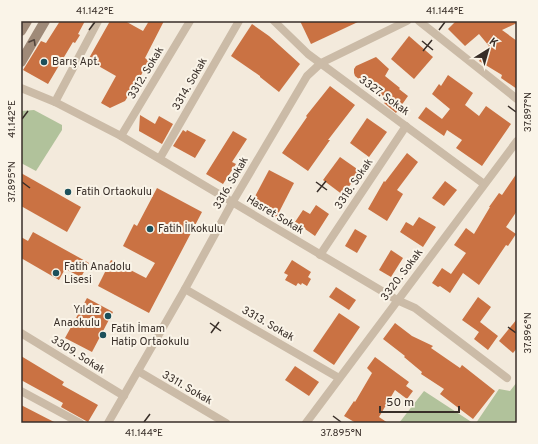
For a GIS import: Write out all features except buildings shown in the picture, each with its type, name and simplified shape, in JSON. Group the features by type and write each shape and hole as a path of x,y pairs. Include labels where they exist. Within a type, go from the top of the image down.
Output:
{"main road":[{"path":"21,31 27,21"},
{"path":"21,62 45,21"}],"street":[{"path":"55,102 98,21"},
{"name":"3312. Sokak","path":"121,136 190,21"},
{"name":"3314. Sokak","path":"160,158 239,21"},
{"name":"3327. Sokak","path":"274,21 308,54 484,184"},
{"name":"3316. Sokak","path":"108,423 185,289 232,203 307,76 321,63 407,21"},
{"path":"419,21 517,99"},
{"name":"Hasret Sokak","path":"21,88 55,102 121,136 320,255 397,300 415,308 507,378"},
{"name":"3318. Sokak","path":"320,255 406,126"},
{"name":"3320. Sokak","path":"306,423 517,141"},
{"name":"3313. Sokak","path":"185,289 339,378"},
{"name":"3309. Sokak","path":"21,333 124,396"},
{"name":"3311. Sokak","path":"138,371 226,423"},
{"path":"21,391 80,423"}],"green space":[{"path":"34,110 62,125 62,130 36,171 21,163 21,111"},
{"path":"517,382 517,423 476,423 499,389 510,391"},
{"path":"424,391 473,423 399,423"}],"place":[{"name":"Barış Apt.","path":"44,62"},
{"name":"Fatih Ortaokulu","path":"68,192"},
{"name":"Fatih İlkokulu","path":"150,229"},
{"name":"Fatih Anadolu Lisesi","path":"56,273"},
{"name":"Yıldız Anaokulu","path":"108,316"},
{"name":"Fatih İmam Hatip Ortaokulu","path":"103,335"}]}
